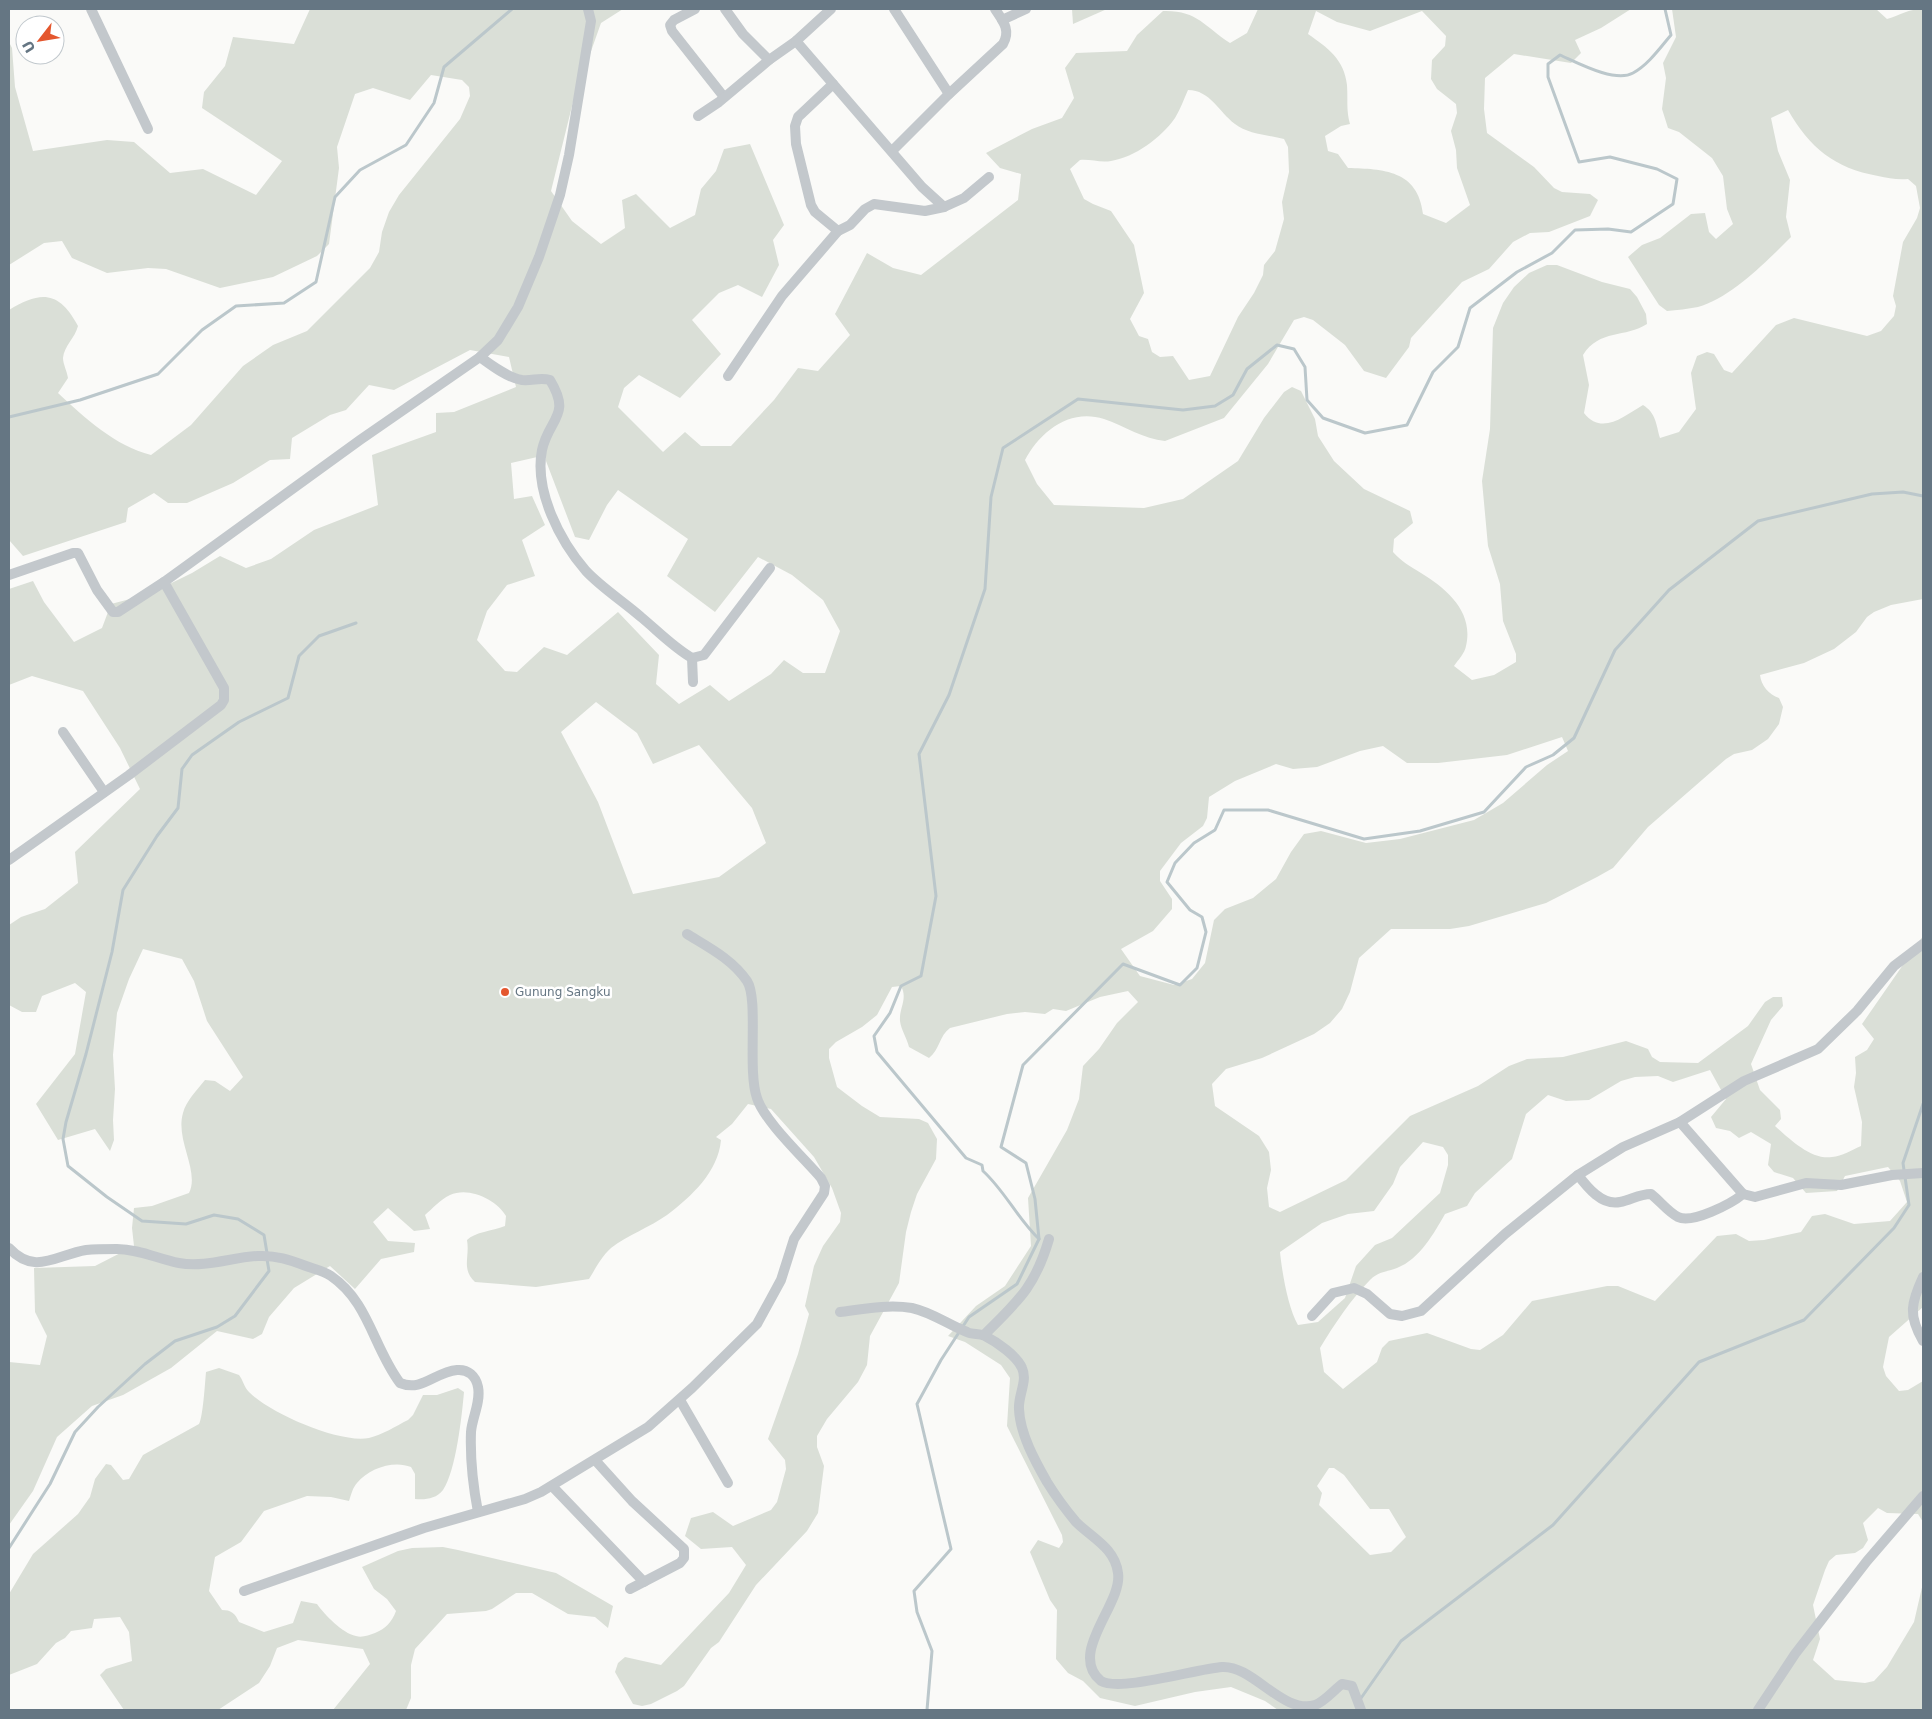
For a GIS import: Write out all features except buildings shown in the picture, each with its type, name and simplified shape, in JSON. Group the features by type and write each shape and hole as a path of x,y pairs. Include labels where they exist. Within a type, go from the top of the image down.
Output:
{"street":[{"path":"91,9 148,129"},
{"path":"9,575 73,552 78,553 96,590 113,612 118,612 164,582 480,356 498,340 518,307 539,257 560,195 570,155 590,20 588,9"},
{"path":"695,9 674,20 670,25 672,31 724,97"},
{"path":"726,9 732,21 769,60"},
{"path":"698,116 796,41 831,9"},
{"path":"894,9 949,94"},
{"path":"892,151 1003,44 1007,37 1007,28 995,9"},
{"path":"1002,20 1026,9"},
{"path":"796,41 922,187 944,207"},
{"path":"833,84 798,117 794,136 810,205 815,212 838,231"},
{"path":"728,376 782,296 838,231 850,225 865,209 874,204 925,211 944,207 964,198 989,177"},
{"path":"480,356 495,368 522,380 541,377 550,380 560,395 559,412 542,449 541,475 545,500 559,531 587,571 692,658 693,682"},
{"path":"692,658 704,655 770,568"},
{"path":"9,860 221,705 224,700 224,688 164,582"},
{"path":"63,732 104,792"},
{"path":"244,1591 478,1512 525,1499 552,1486 648,1427 680,1400 757,1324 764,1314 782,1280 794,1239 824,1193 825,1186 822,1178 765,1114 757,1100 751,1051 752,995 750,986 730,962 687,934"},
{"path":"1312,1316 1332,1293 1354,1288 1366,1294 1390,1314 1402,1316 1421,1311 1505,1234 1578,1175 1623,1146 1652,1136 1680,1122 1744,1081 1818,1049 1858,1011 1894,966 1923,944"},
{"path":"1680,1122 1743,1194 1755,1197 1806,1183 1841,1185 1892,1174 1923,1173"},
{"path":"1578,1175 1591,1192 1610,1202 1618,1202 1640,1194 1651,1194 1680,1219 1692,1220 1734,1202 1743,1194"},
{"path":"984,1335 1028,1289 1041,1267 1049,1239"},
{"path":"10,1252 28,1262 42,1263 86,1250 118,1249 143,1252 180,1264 222,1262 258,1256 280,1257 329,1274 346,1288 364,1312 385,1363 400,1383 416,1387 456,1370 467,1371 473,1376 479,1393 471,1432 472,1482 478,1512"},
{"path":"1923,1277 1913,1299 1912,1314 1916,1328 1923,1341"},
{"path":"840,1312 883,1308 913,1308 955,1325 968,1333 984,1335 1022,1366 1024,1374 1019,1406 1020,1420 1048,1483 1076,1522 1106,1547 1116,1563 1119,1578 1118,1585 1091,1651 1093,1669 1098,1678 1105,1683 1119,1684 1224,1667 1243,1673 1260,1683 1276,1696 1296,1704 1315,1705 1342,1684 1352,1686 1361,1709"},
{"path":"680,1400 728,1484"},
{"path":"595,1460 632,1502 684,1549 684,1558 680,1563 630,1589"},
{"path":"552,1486 644,1582"},
{"path":"1758,1710 1795,1654 1868,1561 1923,1496"}],"shaded area":[{"path":"310,9 623,9 601,23 573,102 551,191 572,221 601,244 625,228 622,200 636,194 670,228 695,215 701,189 716,171 724,149 750,144 784,225 773,240 779,265 762,297 738,285 719,293 692,320 721,354 680,398 639,375 624,388 618,407 663,452 685,432 701,446 731,446 774,400 798,368 818,371 850,335 835,314 867,253 893,268 921,275 1018,200 1021,174 1000,168 986,153 1032,129 1062,118 1074,98 1065,68 1076,53 1127,51 1137,35 1163,11 1175,11 1192,16 1230,43 1247,33 1258,9 1631,9 1601,28 1575,40 1581,53 1571,63 1514,54 1485,78 1484,109 1487,133 1534,167 1554,188 1562,192 1590,194 1598,200 1590,216 1549,232 1530,233 1513,242 1489,269 1462,282 1411,338 1409,347 1386,378 1364,371 1345,345 1313,320 1304,317 1294,320 1268,364 1224,418 1165,441 1142,435 1104,419 1091,416 1079,417 1057,425 1047,432 1025,460 1037,484 1054,505 1144,508 1183,499 1238,461 1264,418 1284,392 1292,387 1301,391 1315,419 1318,436 1334,461 1364,489 1410,511 1413,523 1394,539 1393,552 1440,586 1449,594 1462,612 1466,622 1466,646 1463,654 1454,666 1472,680 1494,675 1516,662 1516,654 1503,621 1500,584 1488,546 1482,481 1490,429 1493,328 1503,303 1514,287 1529,273 1547,265 1557,265 1602,282 1630,289 1637,297 1646,314 1647,324 1630,331 1605,337 1589,347 1583,355 1589,385 1584,413 1591,420 1598,423 1606,423 1613,422 1643,405 1653,415 1660,438 1679,432 1696,409 1691,373 1697,356 1707,352 1714,354 1724,370 1732,373 1776,325 1794,318 1867,336 1881,331 1894,316 1896,306 1893,296 1903,242 1917,218 1920,208 1916,186 1908,179 1893,179 1862,172 1836,162 1805,135 1788,110 1771,118 1778,151 1790,180 1786,217 1791,237 1748,278 1723,296 1698,307 1686,309 1667,311 1659,305 1628,257 1642,245 1660,238 1691,214 1705,213 1709,232 1716,239 1733,224 1727,209 1723,176 1712,158 1679,132 1668,128 1662,109 1666,78 1663,63 1676,37 1672,9 1876,9 1887,19 1909,11 1923,9 1923,599 1891,605 1874,612 1867,617 1856,632 1834,649 1804,663 1760,675 1766,689 1772,695 1779,698 1783,707 1779,724 1768,739 1752,750 1734,754 1726,759 1648,827 1613,868 1546,903 1469,926 1450,929 1391,929 1359,958 1350,992 1342,1009 1330,1023 1314,1034 1262,1058 1226,1069 1212,1084 1215,1106 1259,1136 1269,1152 1271,1170 1267,1188 1269,1207 1280,1212 1346,1180 1410,1116 1478,1086 1509,1066 1527,1059 1563,1057 1626,1041 1648,1049 1652,1057 1660,1062 1698,1063 1748,1026 1765,1002 1773,997 1782,997 1783,1006 1771,1020 1751,1064 1760,1090 1780,1110 1781,1119 1775,1126 1801,1148 1816,1155 1832,1157 1847,1153 1861,1146 1862,1122 1854,1087 1856,1073 1855,1057 1867,1050 1874,1039 1862,1024 1923,936 1923,1307 1889,1337 1883,1367 1886,1376 1899,1391 1908,1390 1923,1381 1923,1522 1918,1514 1887,1513 1878,1508 1863,1523 1868,1540 1863,1548 1855,1553 1836,1555 1829,1561 1813,1605 1820,1639 1813,1660 1835,1680 1865,1683 1874,1681 1887,1667 1914,1622 1923,1583 1923,1710 1278,1710 1265,1701 1231,1687 1195,1692 1135,1706 1100,1698 1083,1681 1068,1673 1056,1659 1057,1610 1050,1600 1030,1552 1038,1540 1059,1548 1063,1542 1062,1535 1007,1426 1010,1378 1001,1365 965,1342 948,1336 976,1306 1005,1286 1031,1246 1028,1198 1067,1130 1079,1099 1083,1066 1099,1049 1117,1023 1138,1002 1128,991 1100,997 1066,1011 1053,1009 1045,1014 1025,1012 1007,1014 950,1028 946,1031 929,1058 909,1047 900,1021 903,991 901,986 892,987 877,1015 862,1027 836,1042 829,1049 829,1058 837,1087 880,1117 919,1119 928,1123 937,1139 936,1159 917,1194 906,1232 899,1283 870,1336 867,1365 858,1382 827,1419 817,1436 817,1447 824,1466 818,1513 807,1531 756,1585 719,1642 711,1648 684,1686 651,1704 642,1706 633,1704 615,1672 618,1663 625,1657 661,1665 729,1593 746,1565 732,1547 701,1549 685,1536 691,1518 713,1512 733,1526 771,1510 777,1502 786,1469 785,1460 768,1439 798,1354 809,1314 805,1306 814,1266 823,1246 840,1222 841,1213 832,1188 814,1157 771,1109 748,1104 732,1124 716,1137 721,1140 715,1163 686,1200 667,1215 611,1248 601,1259 589,1279 536,1287 475,1282 467,1267 467,1240 479,1233 505,1226 506,1216 496,1205 474,1193 457,1193 450,1195 440,1202 425,1215 430,1229 414,1231 388,1208 373,1222 388,1241 415,1243 414,1252 381,1259 355,1289 330,1266 294,1288 269,1317 262,1334 253,1339 217,1331 171,1368 123,1395 92,1406 57,1437 33,1491 9,1525 9,1362 40,1365 47,1336 35,1312 34,1268 95,1266 134,1246 132,1228 134,1208 152,1206 189,1193 192,1175 181,1123 184,1109 189,1100 205,1080 215,1081 230,1091 243,1077 207,1021 194,981 182,959 143,949 129,979 117,1013 113,1055 115,1089 114,1140 110,1151 95,1129 58,1140 36,1104 75,1054 86,992 75,983 42,996 36,1012 22,1012 9,1005 9,925 21,917 45,909 78,883 75,852 140,789 120,748 83,691 32,676 9,685 9,589 33,581 44,602 74,642 102,628 111,604 149,594 192,573 220,556 246,568 271,559 314,530 378,505 372,455 436,432 436,413 454,412 516,387 509,357 470,350 394,390 369,385 346,410 330,415 292,438 290,459 270,460 233,483 187,503 168,503 154,493 128,508 126,522 23,556 9,540 9,310 30,299 39,297 48,297 64,306 78,326 64,354 63,360 68,378 58,393 113,438 138,451 151,455 191,425 243,366 273,345 307,331 370,268 379,252 382,232 389,212 399,195 460,119 470,96 469,87 462,80 431,75 410,100 373,88 355,94 337,147 339,168 329,244 317,256 273,277 220,288 166,269 148,268 107,273 72,258 62,241 44,243 9,265 9,42 12,48 15,87 33,151 107,140 134,142 170,173 203,169 256,195 282,161 202,108 204,92 225,66 233,37 294,44","holes":["1316,11 1337,22 1370,31 1422,11 1446,36 1445,46 1432,60 1431,79 1437,89 1456,104 1457,113 1451,131 1456,150 1457,168 1470,205 1446,223 1423,214 1420,199 1414,188 1406,180 1386,171 1348,168 1338,154 1328,151 1325,136 1341,126 1350,124 1345,76 1339,61 1328,49 1308,34","1188,90 1196,91 1214,102 1235,124 1252,132 1284,139 1288,147 1289,172 1282,202 1284,219 1275,251 1264,265 1263,275 1238,317 1210,376 1189,380 1173,356 1160,357 1152,352 1148,339 1139,336 1130,319 1144,293 1134,245 1111,211 1084,199 1070,169 1080,160 1111,161 1138,151 1162,133 1177,115","546,455 546,461 575,537 589,540 607,505 618,490 688,539 667,576 715,612 758,557 792,575 823,600 840,631 825,673 803,673 784,660 771,674 729,701 710,685 679,704 656,684 659,655 618,612 567,655 544,647 517,672 505,671 477,640 487,611 507,585 535,576 522,540 545,525 532,496 514,499 511,463","596,702 637,733 653,764 699,745 752,808 766,843 719,877 633,894 598,802 561,732","1562,737 1568,751 1547,765 1503,803 1474,820 1400,839 1366,843 1321,831 1304,834 1291,852 1276,879 1253,898 1225,909 1214,920 1205,963 1192,979 1174,985 1140,976 1121,949 1153,931 1172,909 1172,899 1160,881 1160,871 1181,843 1203,826 1207,818 1209,797 1235,781 1276,764 1293,769 1317,767 1360,751 1383,746 1407,763 1438,763 1507,755","1710,1070 1726,1099 1711,1117 1716,1128 1730,1131 1739,1138 1751,1132 1771,1144 1768,1165 1774,1172 1793,1178 1806,1193 1837,1191 1845,1176 1888,1167 1900,1181 1907,1202 1890,1221 1854,1224 1825,1214 1812,1216 1801,1232 1764,1240 1749,1241 1736,1234 1717,1236 1655,1301 1618,1286 1607,1286 1532,1301 1503,1335 1480,1350 1471,1349 1427,1333 1389,1341 1382,1348 1377,1362 1343,1389 1324,1372 1320,1348 1337,1321 1363,1287 1373,1277 1397,1268 1413,1258 1426,1245 1445,1214 1467,1206 1475,1193 1512,1159 1526,1114 1548,1095 1566,1101 1589,1100 1621,1081 1635,1077 1658,1076 1673,1082","1423,1142 1443,1147 1448,1155 1448,1165 1440,1193 1392,1238 1375,1245 1356,1266 1345,1298 1318,1322 1298,1325 1288,1300 1280,1252 1322,1223 1348,1214 1374,1211 1393,1184 1400,1167","1329,1468 1334,1468 1344,1475 1370,1509 1389,1509 1406,1537 1391,1552 1370,1555 1319,1505 1322,1493 1317,1486"]},
{"path":"1072,9 1107,9 1073,24"},
{"path":"219,1368 239,1375 249,1392 272,1409 324,1432 356,1439 374,1437 408,1420 413,1415 423,1395 437,1395 458,1388 464,1392 455,1457 448,1481 443,1490 434,1497 415,1499 415,1474 411,1467 397,1464 382,1467 368,1473 357,1483 349,1501 331,1497 307,1496 264,1511 241,1542 215,1557 209,1591 222,1610 232,1613 239,1622 264,1632 293,1623 301,1601 317,1604 334,1623 351,1634 361,1637 375,1633 388,1625 396,1611 387,1599 374,1589 362,1567 398,1551 412,1548 443,1547 556,1573 613,1606 608,1628 595,1617 568,1614 532,1593 516,1593 486,1611 447,1614 415,1649 411,1665 411,1698 406,1710 333,1710 370,1664 363,1649 298,1640 277,1648 270,1666 259,1683 218,1710 124,1710 100,1675 106,1669 132,1661 129,1632 120,1617 94,1619 92,1628 71,1631 65,1638 56,1643 37,1664 9,1675 9,1594 33,1554 78,1514 90,1497 95,1479 106,1464 111,1465 123,1480 129,1479 143,1455 199,1424 203,1407 206,1372"}],"waterway":[{"path":"9,417 80,400 158,374 202,330 236,306 284,303 316,282 335,197 360,170 406,145 434,103 444,67 512,9"},
{"path":"1039,1239 983,1171 982,1165 966,1158 877,1052 874,1036 890,1013 901,986 921,976 936,896 919,754 949,695 985,589 991,497 1003,448 1078,399 1183,410 1215,406 1233,395 1247,369 1277,345 1294,349 1305,367 1307,400 1323,418 1365,433 1407,425 1433,372 1458,347 1470,308 1517,272 1552,253 1575,230 1608,229 1631,232 1673,204 1677,179 1657,169 1610,157 1579,162 1548,77 1548,64 1560,55 1607,74 1617,76 1633,73 1649,61 1671,35 1665,9"},
{"path":"927,1710 932,1651 917,1612 914,1591 951,1549 917,1404 941,1360 969,1317 1017,1284 1039,1239 1035,1199 1026,1163 1001,1147 1023,1065 1123,964 1180,985 1197,968 1206,932 1202,917 1190,910 1167,882 1175,863 1194,843 1215,830 1224,810 1268,810 1364,839 1420,831 1484,812 1526,767 1553,755 1574,738 1615,650 1669,590 1758,521 1872,494 1903,492 1923,496"},
{"path":"267,1253 264,1235 238,1219 214,1215 186,1224 142,1221 107,1197 68,1166 63,1139 112,952 123,890 157,836 178,808 182,769 192,755 239,722 288,698 299,656 319,636 356,623"},
{"path":"1359,1701 1401,1641 1553,1525 1699,1362 1804,1320 1894,1228 1909,1205 1903,1163 1923,1104"},
{"path":"9,1548 50,1484 75,1432 98,1407 145,1364 175,1341 217,1327 235,1316 269,1271 267,1259"}],"place":[{"name":"Gunung Sangku","path":"505,992"}]}
